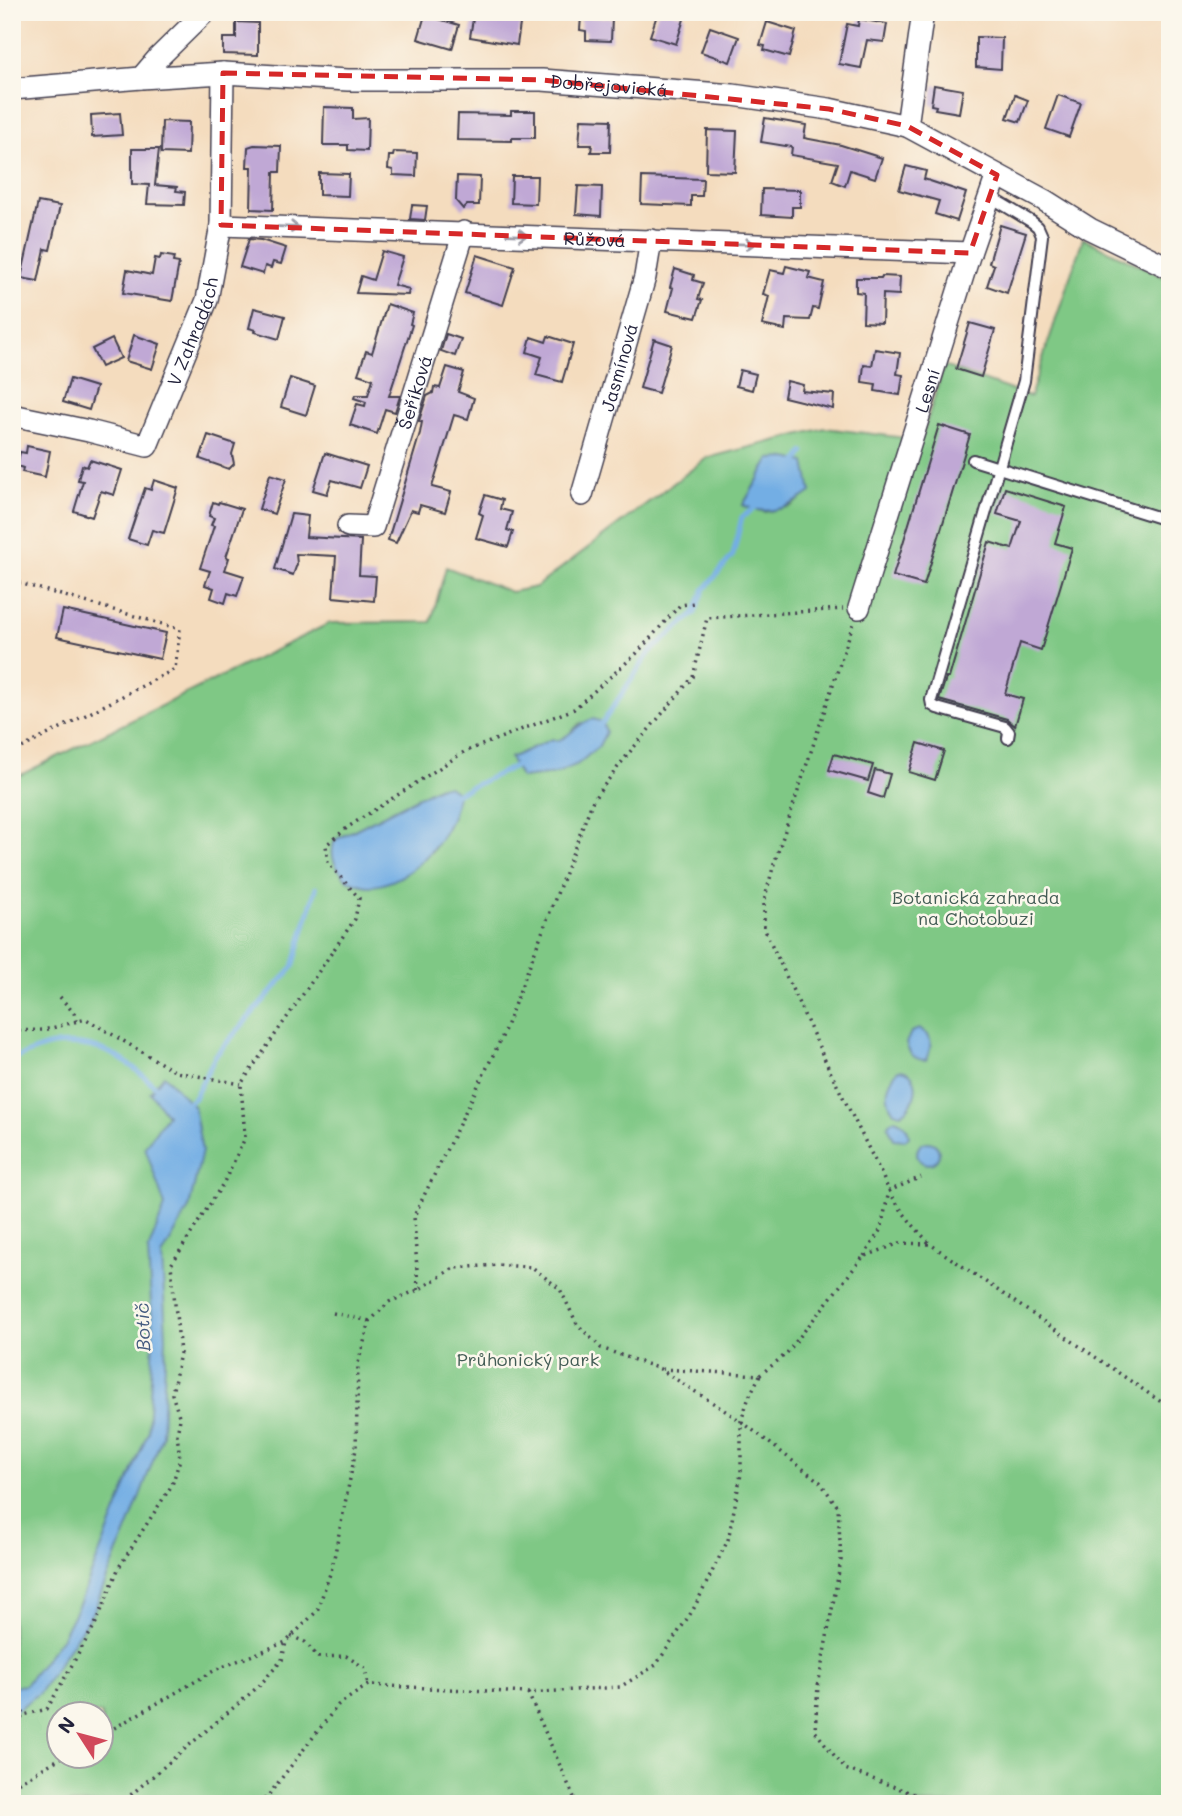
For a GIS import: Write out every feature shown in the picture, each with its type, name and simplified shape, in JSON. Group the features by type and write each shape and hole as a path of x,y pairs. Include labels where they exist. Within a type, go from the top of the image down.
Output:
{"street":[{"path":"141,78 205,12"},
{"path":"907,126 923,12"},
{"name":"Dobřejovická","path":"12,89 223,74 348,79 555,81 733,96 829,109 907,126 1044,200 1090,229 1170,268"},
{"name":"V Zahradách","path":"12,415 147,446 207,300 221,225 223,74"},
{"name":"Lesní","path":"859,608 970,253 997,176"},
{"name":"Růžová","path":"221,225 970,253"},
{"name":"Šeříková","path":"348,526 373,527 464,232"},
{"name":"Jasmínová","path":"582,495 645,277 651,240"}],"lane":[{"path":"989,196 1032,222 1042,236 1024,381 931,701 937,708 1005,727 1009,732 1008,738"},
{"path":"973,460 1170,522"}],"path":[{"path":"12,581 180,629 174,669 12,753"},
{"path":"12,1729 24,1715 47,1709 97,1621 119,1567 172,1486 180,1459 177,1434 180,1419 173,1394 180,1353 170,1265 224,1182 245,1138 241,1084 355,919 359,898 328,863 326,845 348,827 464,752 574,709 636,654 680,605 694,603"},
{"path":"418,1290 414,1216 502,1037 593,800 693,677 707,618 859,608 774,864 764,901 764,928 830,1071 900,1211 930,1244 1170,1408"},
{"path":"60,998 74,1013 76,1021"},
{"path":"12,1031 44,1030 86,1019 176,1072 241,1084"},
{"path":"888,1191 921,1177"},
{"path":"258,1804 267,1797 338,1705 368,1685 528,1693 620,1687 656,1665 693,1610 728,1540 741,1474 741,1421 749,1396 760,1375 786,1354 863,1257 881,1229 888,1191"},
{"path":"863,1257 900,1243 930,1244"},
{"path":"120,1804 259,1686 282,1660 286,1642 317,1611 332,1569 356,1449 358,1363 370,1321 389,1302 418,1290 454,1268 498,1265 532,1267 560,1289 577,1324 601,1348 660,1369 741,1421 820,1482 838,1507 841,1560 818,1686 815,1731 845,1769 942,1804"},
{"path":"334,1312 370,1321"},
{"path":"660,1369 760,1375"},
{"path":"291,1636 305,1642 318,1657 346,1656 365,1668 368,1685"},
{"path":"116,1727 217,1670 286,1642"},
{"path":"12,1686 24,1715"},
{"path":"528,1693 577,1804"},
{"path":"12,1786 46,1766"}],"highlighted area":[{"path":"223,73 542,80 829,109 907,126 997,175 970,253 221,225"}],"green space":[{"name":"Průhonický park","path":"1083,238 1170,280 1170,1804 12,1804 12,779 330,623 431,622 446,567 511,592 536,587 707,458 825,428 921,440 944,366 1030,397","holes":["770,459 810,492 791,506 765,512 743,505","580,723 555,774 521,778 510,758 552,739 557,741 567,737","440,786 453,816 433,850 422,860 335,840"]}],"water":[{"path":"787,458 805,462 811,492 787,506 770,511 743,505 770,459"},
{"path":"593,719 603,722 606,732 599,746 578,764 555,774 521,778 510,758 552,739 562,739"},
{"path":"440,786 448,786 457,792 455,807 449,823 429,854 401,877 385,883 366,886 347,880 334,862 332,852 335,840"},
{"path":"919,1029 927,1034 930,1041 926,1060 913,1056 906,1043 911,1032"},
{"path":"898,1070 912,1076 916,1089 907,1110 901,1114 894,1112 888,1101 889,1085"},
{"path":"164,1075 194,1107 202,1151 189,1208 162,1256 166,1337 162,1436 94,1610 40,1692 12,1714 12,1687 25,1685 62,1637 80,1602 148,1432 153,1338 148,1251 165,1206 145,1147 167,1115 150,1092"},
{"path":"895,1119 907,1127 909,1136 905,1140 894,1139 888,1126"},
{"path":"928,1142 936,1145 939,1153 936,1161 928,1164 920,1161 917,1153 920,1145"}],"building":[{"path":"481,12 521,17 517,45 470,37 474,13 481,15"},
{"path":"658,12 685,16 676,44 650,36"},
{"path":"425,15 459,25 452,49 418,39"},
{"path":"581,17 612,18 611,41 586,40 586,31 580,30"},
{"path":"859,19 887,24 884,42 867,40 861,68 839,64 847,24 858,26"},
{"path":"236,22 258,23 258,55 223,54 223,38 236,38"},
{"path":"767,22 796,31 789,57 764,50 765,46 760,45"},
{"path":"710,27 739,37 730,62 701,52"},
{"path":"976,37 1002,38 1001,69 976,67"},
{"path":"934,85 963,90 959,113 935,109 936,106 931,105"},
{"path":"1015,95 1028,100 1020,122 1007,118"},
{"path":"1058,95 1081,103 1069,137 1046,129"},
{"path":"324,107 353,108 353,119 368,118 367,151 348,150 348,145 323,145"},
{"path":"511,111 535,111 535,138 512,138 512,141 457,140 458,114 511,115"},
{"path":"120,113 122,135 92,137 91,115"},
{"path":"765,118 806,125 804,138 841,145 882,158 875,178 850,170 845,186 832,181 838,163 791,155 792,147 761,142"},
{"path":"581,119 611,120 610,152 591,152 592,145 579,145"},
{"path":"162,121 189,122 188,154 161,153"},
{"path":"707,130 737,131 735,172 706,171"},
{"path":"281,146 280,172 274,172 273,210 251,209 252,167 247,167 248,147"},
{"path":"132,149 159,149 155,185 177,187 176,191 185,192 184,205 147,204 149,185 132,184"},
{"path":"394,152 417,153 416,176 393,175 393,170 388,169 389,156 393,156"},
{"path":"906,166 926,171 924,179 966,193 957,221 935,214 939,201 899,190"},
{"path":"319,173 349,174 348,196 319,195"},
{"path":"457,176 480,177 479,205 467,205 463,209 456,201"},
{"path":"512,176 537,176 536,204 511,203"},
{"path":"642,177 703,179 702,196 691,196 691,206 641,204"},
{"path":"578,186 602,187 601,216 576,214"},
{"path":"762,189 800,190 800,207 792,207 792,217 761,215"},
{"path":"38,202 60,206 50,250 45,249 38,281 21,278"},
{"path":"412,205 427,206 425,220 410,219"},
{"path":"1000,225 1026,233 1007,293 987,286 994,265 989,263"},
{"path":"249,239 286,248 281,264 273,262 271,268 265,266 263,274 240,267"},
{"path":"382,251 403,257 394,285 409,289 408,295 356,293 361,276 373,280"},
{"path":"161,255 174,257 173,262 179,263 172,301 123,293 127,270 152,275 155,258 160,259"},
{"path":"477,255 515,267 503,305 465,293"},
{"path":"786,266 810,272 808,278 824,282 818,309 813,308 810,320 786,319 785,330 762,325 769,296 763,294 770,270 784,273"},
{"path":"675,269 694,275 693,280 703,283 698,299 702,300 696,318 667,311"},
{"path":"900,277 899,295 883,294 882,323 863,322 864,293 856,292 856,278"},
{"path":"387,304 413,313 412,325 389,396 400,396 395,412 385,409 377,434 350,425 357,404 365,406 366,402 354,398 355,395 368,395 373,379 358,374 366,351 372,353"},
{"path":"254,308 285,316 279,339 249,328"},
{"path":"970,323 995,330 981,377 956,369"},
{"path":"446,334 461,339 455,356 441,351"},
{"path":"134,335 160,344 152,369 126,361"},
{"path":"548,336 573,344 562,382 536,375 542,357 527,352 531,337 546,342"},
{"path":"112,339 121,358 101,367 92,349"},
{"path":"654,339 672,345 658,393 640,388"},
{"path":"875,349 900,353 897,374 903,375 900,395 875,391 876,384 862,382 864,365 872,366"},
{"path":"447,367 464,372 458,392 474,398 468,419 454,415 432,487 451,492 445,512 420,505 418,512 411,510 396,543 388,540 420,433 422,422 419,421 427,396 433,393 434,387 440,388"},
{"path":"740,370 756,374 752,390 736,386"},
{"path":"290,378 315,386 306,415 281,407"},
{"path":"70,379 96,387 89,410 63,402"},
{"path":"787,381 803,385 802,391 834,394 833,409 784,397"},
{"path":"939,425 970,435 924,585 893,576"},
{"path":"208,435 235,444 232,454 234,464 229,469 200,459"},
{"path":"27,446 50,451 45,477 22,472 23,468 17,466 20,452 26,453"},
{"path":"325,453 367,466 360,488 332,480 327,494 313,490"},
{"path":"90,460 122,470 114,495 101,491 92,517 74,511 83,481 78,480 82,465 87,467"},
{"path":"270,474 286,479 274,514 259,509"},
{"path":"154,480 178,488 164,533 152,530 147,545 128,539 145,488 151,490"},
{"path":"1005,488 1066,507 1055,543 1072,548 1041,650 1020,643 1005,694 1023,699 1015,726 1007,719 939,700 946,678 949,678 989,542 1012,549 1021,521 997,514"},
{"path":"485,495 502,500 500,509 512,512 507,530 513,532 508,547 476,538 483,515 479,513"},
{"path":"213,502 242,509 226,557 229,558 225,570 244,576 237,596 228,593 225,603 211,598 214,588 205,585 210,571 200,568 214,526 211,525 214,518 209,516"},
{"path":"291,514 308,516 306,537 361,540 359,575 376,576 374,601 333,597 336,556 296,554 297,564 293,575 275,569"},
{"path":"63,610 166,633 160,659 57,637"},
{"path":"918,743 944,751 935,780 909,772"},
{"path":"834,754 873,765 868,781 829,770"},
{"path":"875,770 890,774 883,798 868,793"}],"waterway":[{"path":"796,464 804,452"},
{"path":"598,727 650,652 695,613 704,590 733,555 742,517 756,507"},
{"path":"451,796 518,765"},
{"path":"185,1106 194,1098 216,1055 293,967 316,888"},
{"name":"Botič","path":"12,1059 53,1045 85,1045 123,1060 158,1089"}],"park label":[{"name":"Botanická zahrada na Chotobuzi","path":"976,907"}]}
